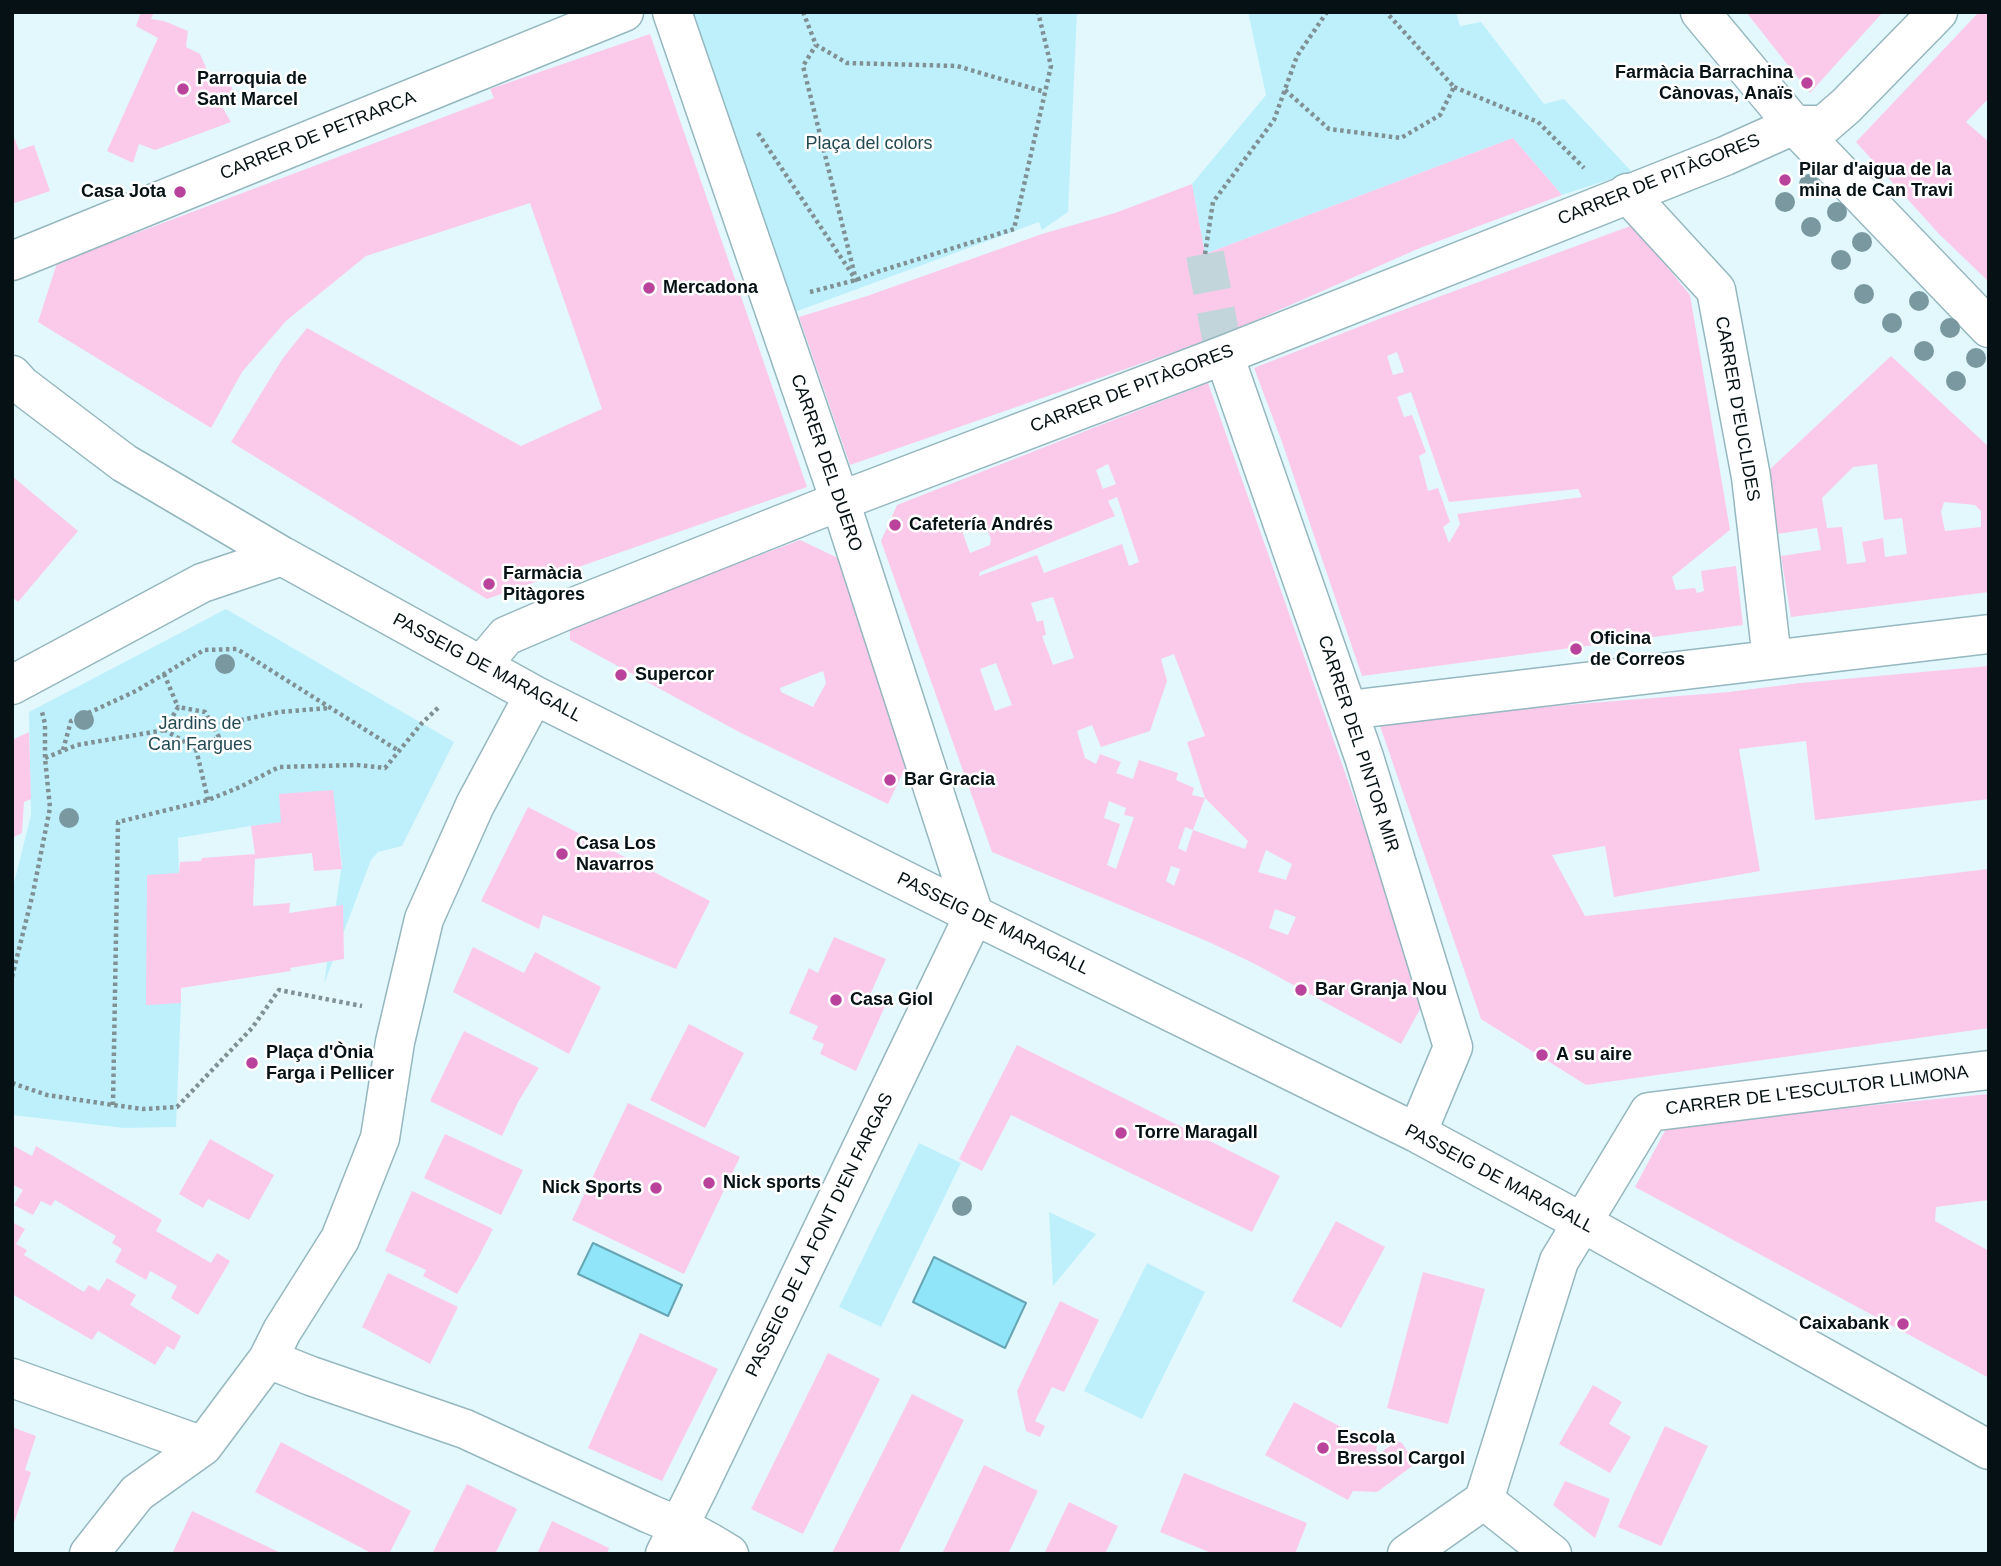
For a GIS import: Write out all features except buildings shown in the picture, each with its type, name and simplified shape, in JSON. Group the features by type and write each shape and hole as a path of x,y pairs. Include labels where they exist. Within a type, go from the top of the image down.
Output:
{"street":[{"name":"CARRER DE PETRARCA","path":"12,261 624,12"},
{"name":"CARRER DEL DUERO","path":"673,12 840,501 974,915"},
{"path":"1700,12 1794,125 1989,328"},
{"name":"CARRER DE PITÀGORES","path":"481,666 506,636 840,501 1224,355 1726,156 1794,125 1824,125 1938,12"},
{"name":"CARRER D'EUCLIDES","path":"1627,193 1716,290 1751,477 1772,659"},
{"name":"CARRER DEL PINTOR MIR","path":"1224,355 1364,757 1453,1047 1418,1133"},
{"name":"PASSEIG DE MARAGALL","path":"15,382 124,463 282,556 534,695 1418,1133 1989,1450"},
{"path":"12,685 202,583 282,556"},
{"path":"1348,710 1989,634"},
{"path":"89,1554 137,1493 203,1446 268,1359 282,1331 340,1239 380,1138 395,1042 424,919 475,805 534,695"},
{"name":"PASSEIG DE LA FONT D'EN FARGAS","path":"672,1540 974,915"},
{"name":"CARRER DE L'ESCULTOR LLIMONA","path":"1581,1222 1649,1112 1989,1070"},
{"path":"1407,1554 1484,1500 1559,1261 1581,1222"},
{"path":"268,1359 465,1429 650,1514 672,1540 706,1539 729,1554"},
{"path":"12,1378 203,1446"},
{"path":"1484,1500 1552,1554"}],"path":[{"path":"803,12 816,45 846,63 957,66 1045,92"},
{"path":"806,293 856,280 1014,229 1051,66 1038,12"},
{"path":"1205,254 1213,202 1274,120 1297,56 1327,12"},
{"path":"1386,12 1454,87 1538,122 1592,177"},
{"path":"816,45 803,66 856,280"},
{"path":"1285,90 1329,129 1401,138 1440,115 1454,87"},
{"path":"753,125 856,280"},
{"path":"63,750 71,721 136,691 204,650 237,649 398,751"},
{"path":"164,674 178,707"},
{"path":"178,707 205,712 219,737 196,749"},
{"path":"165,730 178,707"},
{"path":"113,1105 118,822 208,800 279,767 357,765 385,768 439,707"},
{"path":"213,726 279,712 331,708"},
{"path":"12,976 33,893 50,807 45,724"},
{"path":"45,758 77,745 165,730 196,749 208,800"},
{"path":"12,1083 47,1094 113,1105 143,1109 177,1107 252,1028 279,990 373,1008"}],"green space":[{"name":"Plaça del colors","path":"689,12 1077,12 1068,212 1042,230 1039,222 784,316"},
{"path":"1248,12 1456,12 1460,26 1481,22 1544,104 1564,99 1632,172 1562,195 1513,138 1205,254 1192,184 1266,95"},
{"name":"Jardins de Can Fargues","path":"226,609 454,742 402,846 378,852 371,860 324,984 342,864 336,816 178,838 175,1003 181,1003 176,1127 124,1128 12,1115 12,891 31,815 29,712"},
{"path":"919,1143 961,1163 881,1327 839,1307"},
{"path":"1049,1212 1096,1234 1053,1286"},
{"path":"1147,1263 1205,1292 1142,1419 1084,1391"}],"shaded area":[{"path":"593,1243 682,1285 668,1316 578,1274"},
{"path":"934,1257 1026,1303 1005,1348 913,1302"}],"tunnel":[{"path":"1205,254 1222,343"}],"place":[{"name":"Farmàcia Barrachina Cànovas, Anaïs","path":"1807,83"},
{"name":"Parroquia de Sant Marcel","path":"183,89"},
{"name":"Pilar d'aigua de la mina de Can Travi","path":"1785,180"},
{"name":"Casa Jota","path":"180,192"},
{"name":"Mercadona","path":"649,288"},
{"name":"Cafetería Andrés","path":"895,525"},
{"name":"Farmàcia Pitàgores","path":"489,584"},
{"name":"Oficina de Correos","path":"1576,649"},
{"name":"Supercor","path":"621,675"},
{"name":"Bar Gracia","path":"890,780"},
{"name":"Casa Los Navarros","path":"562,854"},
{"name":"Bar Granja Nou","path":"1301,990"},
{"name":"Casa Giol","path":"836,1000"},
{"name":"A su aire","path":"1542,1055"},
{"name":"Plaça d'Ònia Farga i Pellicer","path":"252,1063"},
{"name":"Torre Maragall","path":"1121,1133"},
{"name":"Nick sports","path":"709,1183"},
{"name":"Nick Sports","path":"656,1188"},
{"name":"Caixabank","path":"1903,1324"},
{"name":"Escola Bressol Cargol","path":"1323,1448"}]}
